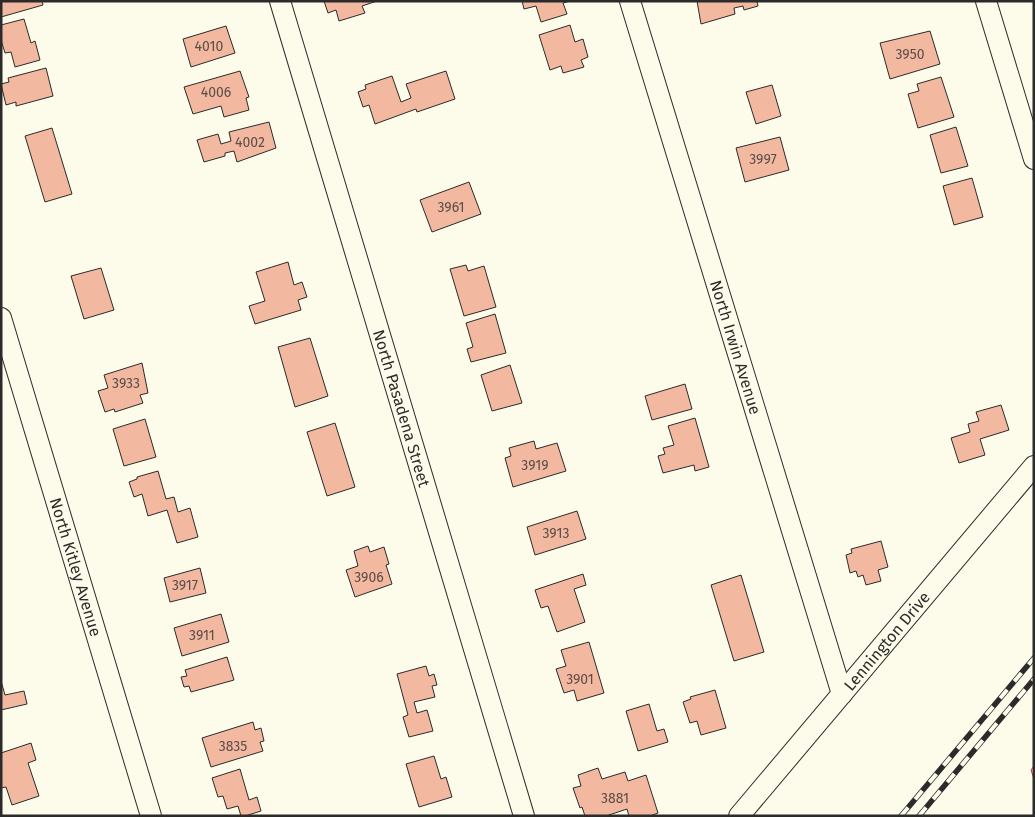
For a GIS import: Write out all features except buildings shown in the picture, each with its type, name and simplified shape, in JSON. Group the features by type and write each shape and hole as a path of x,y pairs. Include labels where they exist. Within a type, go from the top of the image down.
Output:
{"street":[{"name":"North Pasadena Street","path":"280,1 524,816"},
{"name":"North Irwin Avenue","path":"630,1 842,694"},
{"path":"986,1 1034,159"},
{"name":"North Kitley Avenue","path":"1,318 151,816"},
{"name":"Lennington Drive","path":"739,816 1034,466"}],"railway":[{"path":"901,816 1034,658"},
{"path":"919,816 1034,679"}],"power":[{"path":"1034,766 1031,770 1034,779"}]}
